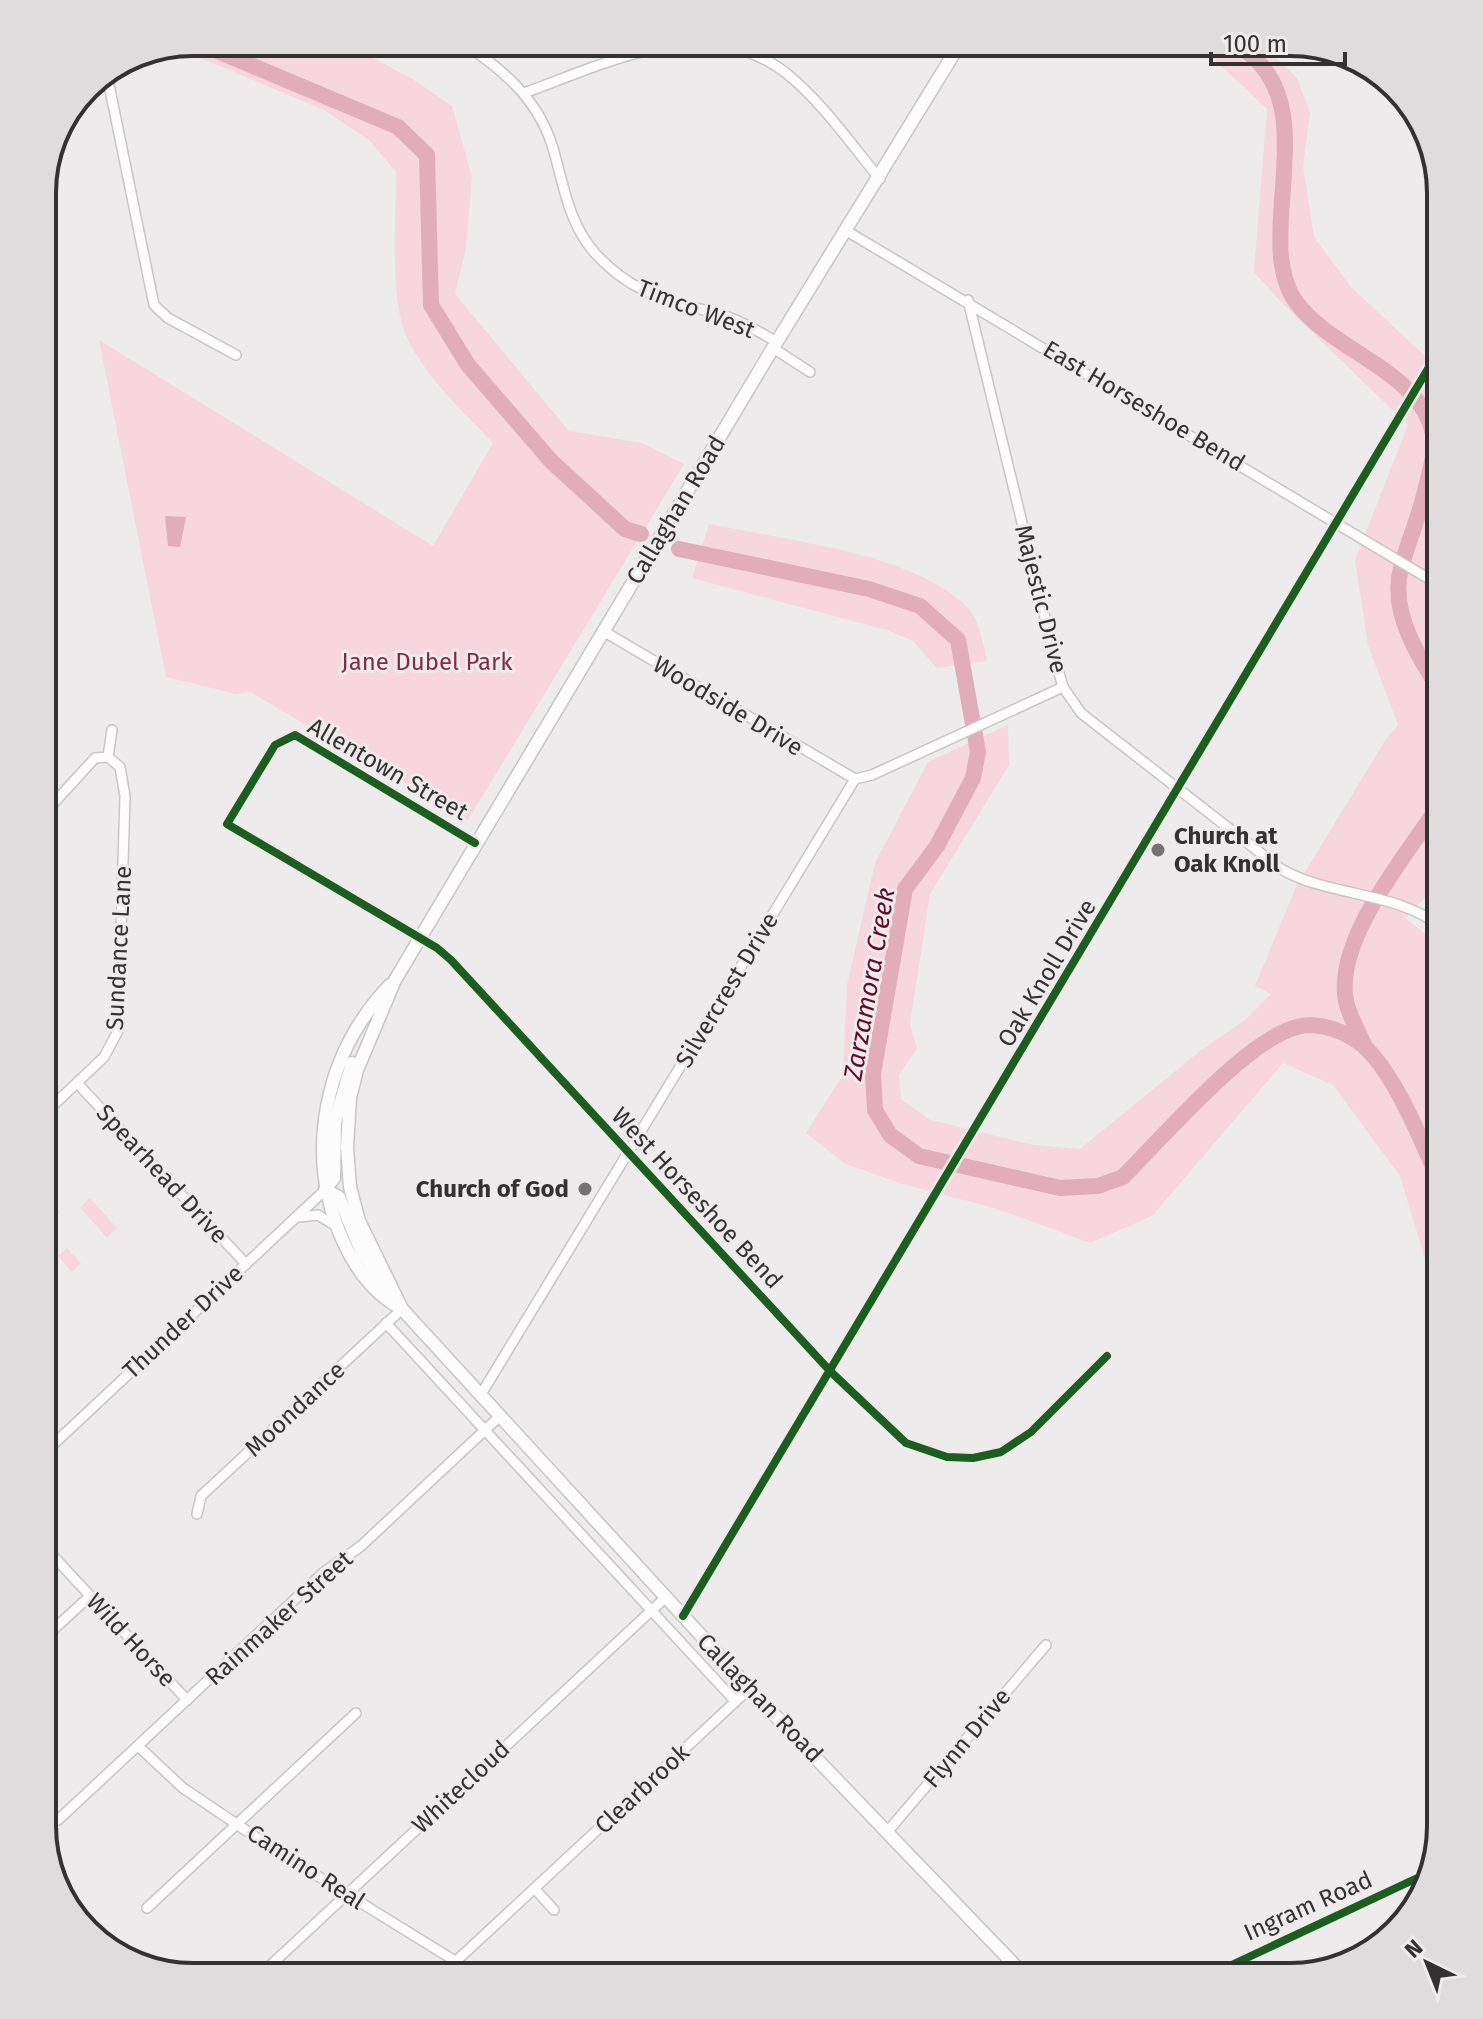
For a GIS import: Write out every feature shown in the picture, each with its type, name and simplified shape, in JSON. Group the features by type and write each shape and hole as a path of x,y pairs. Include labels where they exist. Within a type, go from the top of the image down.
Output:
{"main road":[{"name":"Callaghan Road","path":"953,56 880,179 775,345 395,980 357,1070 350,1098 347,1162 359,1221 400,1304 480,1396 749,1689 1013,1963"},
{"name":"Callaghan Road","path":"395,980 374,1002 331,1083 323,1129 325,1190 336,1226 367,1281 383,1299 400,1304"},
{"path":"384,1008 364,1034 343,1089 334,1139 334,1178 325,1190 339,1197 368,1264 400,1304"}],"street":[{"name":"Timco West","path":"482,56 524,93 548,133 574,221 605,263 650,295 740,322 810,372"},
{"path":"524,93 630,56"},
{"path":"755,56 787,75 811,97 880,179"},
{"path":"109,86 154,305 168,318 236,355"},
{"name":"East Horseshoe Bend","path":"845,230 968,300 1427,576"},
{"name":"Majestic Drive","path":"968,300 1063,687 1081,713 1281,869 1300,879 1427,917"},
{"name":"Oak Knoll Drive","path":"683,1616 1427,372"},
{"name":"Woodside Drive","path":"603,631 855,779"},
{"path":"855,779 872,775 1063,687"},
{"path":"56,801 95,758 108,757 112,730"},
{"name":"Allentown Street","path":"281,739 295,735 304,738 475,843"},
{"name":"West Horseshoe Bend","path":"281,739 227,824 420,937 451,960 831,1372 906,1443 936,1456 961,1458 1001,1452 1018,1441 1107,1356"},
{"name":"Sundance Lane","path":"56,1103 112,1046 120,1021 125,796 120,767 108,757"},
{"name":"Silvercrest Drive","path":"480,1396 855,779"},
{"name":"Spearhead Drive","path":"77,1083 246,1264"},
{"name":"Thunder Drive","path":"56,1442 325,1190"},
{"path":"296,1218 318,1215 336,1226"},
{"name":"Moondance","path":"197,1514 201,1496 386,1323 400,1304"},
{"name":"Callaghan Road","path":"386,1323 735,1701"},
{"name":"Rainmaker Street","path":"58,1820 323,1573 361,1546 500,1416"},
{"name":"Wild Horse","path":"56,1559 187,1700"},
{"path":"56,1627 90,1596"},
{"name":"Whitecloud","path":"273,1963 666,1597"},
{"name":"Flynn Drive","path":"888,1831 1046,1645"},
{"name":"Clearbrook","path":"456,1961 749,1689"},
{"path":"147,1908 356,1713"},
{"name":"Camino Real","path":"138,1746 183,1788 459,1963"},
{"name":"Ingram Road","path":"1236,1963 1417,1878"},
{"path":"535,1889 554,1910"}],"green space":[{"name":"Jane Dubel Park","path":"196,56 369,56 414,80 452,106 472,177 466,248 455,294 569,431 642,443 684,464 468,820 250,692 236,694 166,677 99,340 433,546 493,443 427,370 407,337 396,285 396,172 369,140 324,110"},
{"path":"1211,56 1274,56 1297,78 1310,113 1303,166 1314,237 1351,287 1427,358 1427,896 1405,918 1427,935 1427,1265 1400,1176 1333,1085 1283,1063 1152,1216 1090,1243 1001,1210 899,1183 844,1163 806,1133 843,1075 847,985 875,863 928,762 1008,725 1009,765 930,894 910,1024 917,1048 899,1075 901,1099 930,1120 1034,1145 1080,1149 1200,1051 1245,1020 1271,994 1255,986 1296,887 1386,739 1398,725 1368,645 1355,560 1408,425 1254,272 1267,109"},
{"path":"709,524 847,552 918,575 947,590 969,609 978,627 987,661 937,668 913,641 887,630 692,578"},
{"path":"90,1198 117,1228 107,1238 80,1207"},
{"path":"67,1248 81,1263 72,1272 58,1256"}],"shaded area":[{"path":"165,516 186,517 180,547 168,546"}],"waterway":[{"name":"Zarzamora Creek","path":"229,56 398,127 427,155 431,305 468,365 551,461 625,529 641,534"},
{"path":"1252,56 1262,66 1277,92 1284,121 1280,249 1285,278 1296,302 1312,320 1396,379 1414,396 1427,416"},
{"path":"1427,482 1398,584 1399,601 1408,633 1427,669"},
{"name":"Zarzamora Creek","path":"679,549 869,589 920,606 958,640 978,752 973,778 937,846 905,889 873,1074 875,1110 890,1135 919,1156 1060,1188 1098,1186 1123,1177 1206,1092 1254,1050 1297,1027 1315,1025 1350,1037 1377,1060 1408,1112 1427,1154"},
{"path":"1365,1047 1346,1001 1345,977 1351,951 1362,924 1393,871 1427,823"}],"cycle path":[{"path":"683,1616 1427,370"},
{"path":"475,843 295,735 275,745 227,824 437,948 451,960 831,1372 906,1443 947,1457 973,1458 1001,1452 1031,1432 1107,1356"},
{"path":"1236,1963 1417,1878"}],"place":[{"name":"Church at Oak Knoll","path":"1158,850"},
{"name":"Church of God","path":"585,1189"}]}
